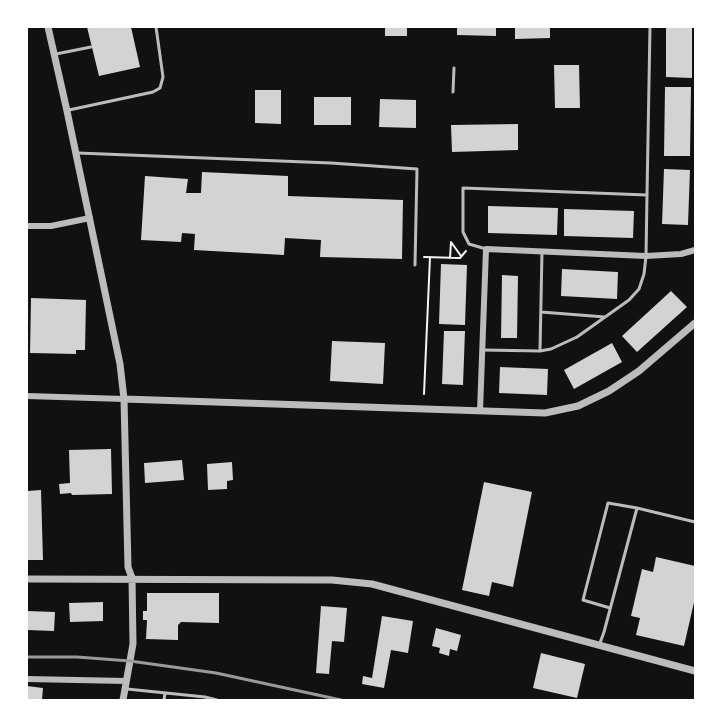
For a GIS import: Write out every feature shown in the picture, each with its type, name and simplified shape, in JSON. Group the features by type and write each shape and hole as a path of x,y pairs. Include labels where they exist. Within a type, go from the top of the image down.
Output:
{"street":[{"path":"48,27 120,364 124,399 128,567 132,578 133,644 123,700"},
{"path":"27,226 51,226 90,218"},
{"path":"480,411 486,249 646,256 681,254 695,250"},
{"path":"27,396 544,413 578,405 609,391 639,371 695,323"},
{"path":"27,579 332,580 362,583 469,609 695,671"},
{"path":"27,679 125,684"}],"lane":[{"path":"67,111 153,93 160,88 163,77 156,27"},
{"path":"483,350 540,351 551,349 577,337 629,300 639,290 646,256 650,27"},
{"path":"54,55 91,46"},
{"path":"453,92 454,68"},
{"path":"76,153 331,163 417,170 415,265"},
{"path":"486,249 469,244 463,232 463,188 647,195"},
{"path":"540,351 542,251"},
{"path":"541,312 604,317"},
{"path":"610,608 583,600 608,503 695,522"},
{"path":"599,645 637,508"},
{"path":"125,684 165,693 217,700"},
{"path":"164,700 165,693"}],"path":[{"path":"450,258 451,242 461,256"},
{"path":"424,257 460,258 467,249"},
{"path":"424,394 430,257"}],"building":[{"path":"87,27 131,27 140,67 99,76"},
{"path":"385,27 407,27 407,36 385,36"},
{"path":"457,27 496,27 496,36 457,35"},
{"path":"515,27 550,27 550,38 515,39"},
{"path":"666,27 692,27 692,78 666,77"},
{"path":"554,65 579,65 580,108 555,108"},
{"path":"665,87 691,87 690,156 664,156"},
{"path":"255,90 281,90 281,124 255,123"},
{"path":"314,97 351,97 351,125 314,125"},
{"path":"380,99 416,100 416,128 379,127"},
{"path":"518,124 518,150 452,152 451,125"},
{"path":"664,169 690,170 688,225 662,224"},
{"path":"202,172 288,176 288,196 403,200 402,259 320,257 321,240 285,238 284,255 194,250 195,234 182,233 181,242 141,240 145,176 188,179 186,193 201,193"},
{"path":"488,206 558,208 557,235 488,233"},
{"path":"564,209 634,211 633,238 564,236"},
{"path":"441,264 467,265 465,325 439,324"},
{"path":"562,269 618,272 617,299 561,296"},
{"path":"502,275 518,276 517,338 501,338"},
{"path":"671,291 687,307 637,352 622,336"},
{"path":"31,298 86,300 85,350 76,350 76,354 30,353"},
{"path":"444,331 465,331 463,385 442,384"},
{"path":"332,341 385,343 383,384 330,381"},
{"path":"612,343 622,362 574,389 564,370"},
{"path":"500,367 548,369 547,395 499,393"},
{"path":"111,449 112,494 60,494 59,484 70,483 69,450"},
{"path":"182,460 184,480 145,483 144,463"},
{"path":"232,462 233,480 227,481 227,489 208,490 207,464"},
{"path":"484,482 532,492 513,587 492,582 489,596 462,590"},
{"path":"41,490 43,560 27,560 27,491"},
{"path":"656,557 695,566 695,598 684,646 636,635 640,618 631,616 642,569 653,572"},
{"path":"147,593 219,593 219,623 181,622 178,625 178,640 146,639 147,620 143,620 143,611 147,611"},
{"path":"103,602 103,621 70,622 69,603"},
{"path":"321,606 347,608 344,642 332,641 329,674 316,673"},
{"path":"27,611 55,612 54,631 27,630"},
{"path":"382,616 413,621 408,653 391,650 384,688 362,684 363,676 372,678"},
{"path":"436,628 461,635 457,651 450,649 449,656 439,653 440,648 432,646"},
{"path":"541,653 585,664 577,698 533,688"},
{"path":"27,686 43,688 42,700 27,700"}],"railway":[{"path":"27,657 77,657 130,661 216,673 341,700"}]}
